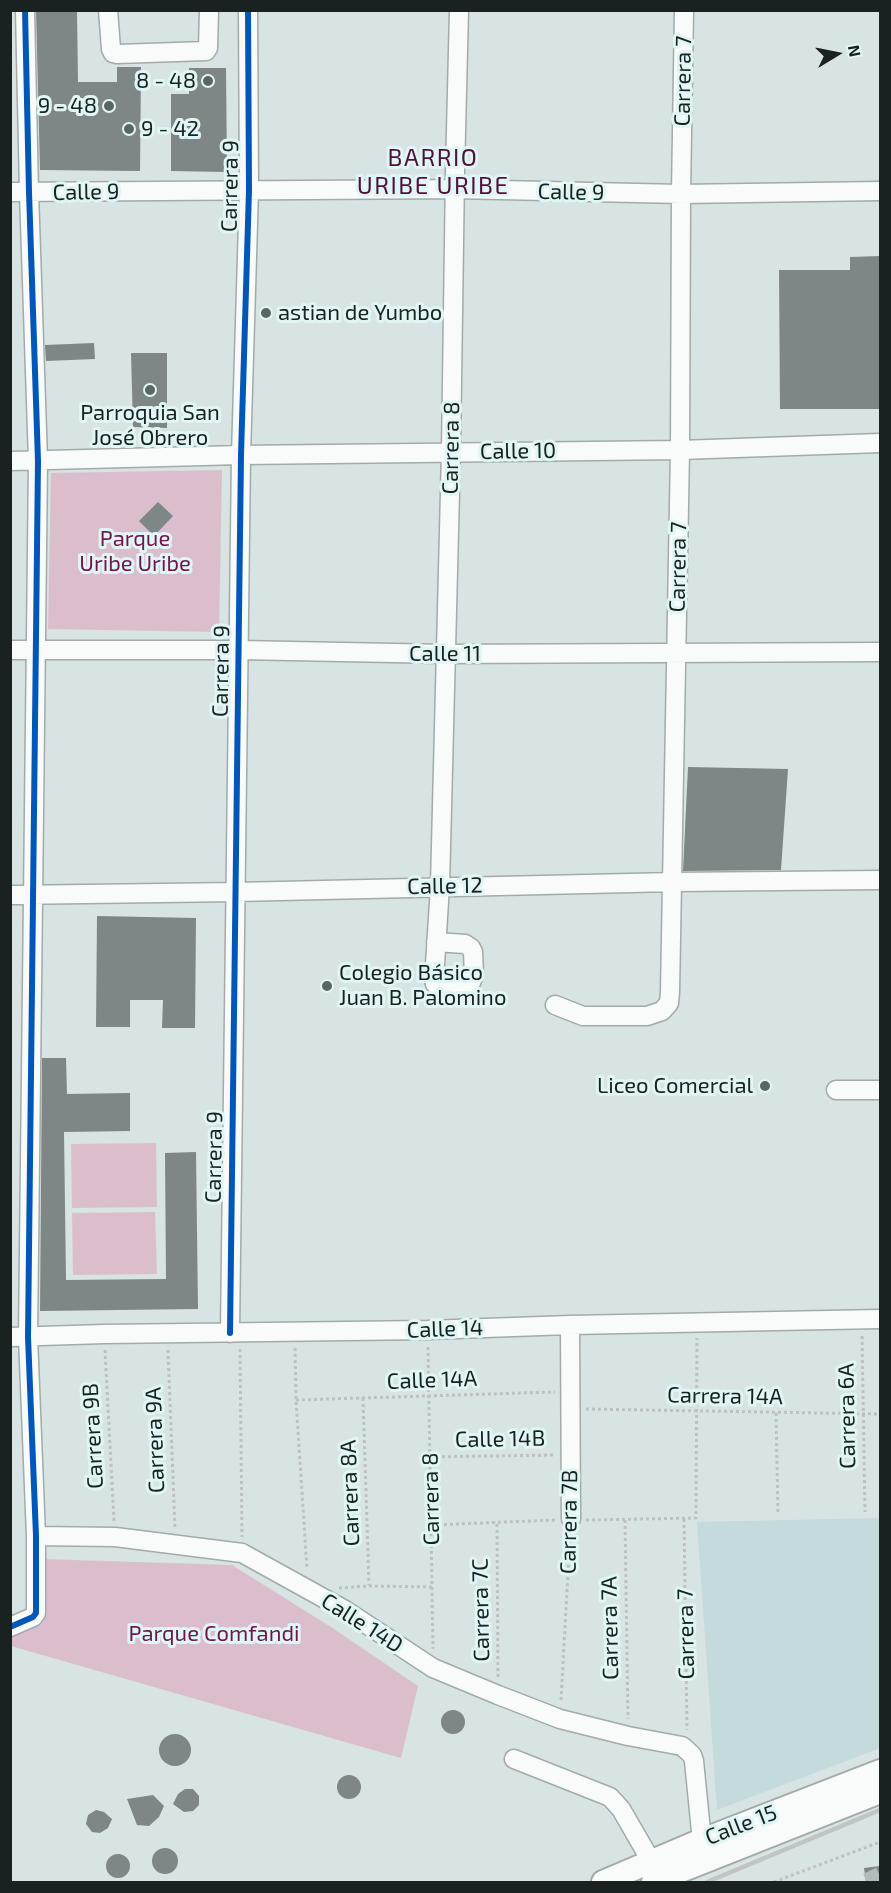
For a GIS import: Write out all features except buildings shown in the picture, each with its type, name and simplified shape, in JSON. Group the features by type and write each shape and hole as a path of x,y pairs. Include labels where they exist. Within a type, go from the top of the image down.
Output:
{"main road":[{"name":"Calle 15","path":"603,1882 653,1875 880,1771"},
{"name":"Calle 15","path":"704,1851 880,1792"}],"street":[{"path":"10,1627 33,1617 36,1613 36,1536 19,1337 34,895 38,461 20,192 25,10"},
{"path":"108,10 111,49 117,54 206,51 209,10"},
{"name":"Carrera 9","path":"235,1333 236,892 241,455 249,190 248,10"},
{"name":"Carrera 8","path":"436,942 440,886 451,452 459,10"},
{"name":"Carrera 7","path":"555,1005 590,1017 647,1016 662,1011 669,1003 674,882 684,10"},
{"name":"Calle 9","path":"20,192 455,189 681,194 880,191"},
{"name":"Calle 10","path":"10,461 241,455 680,450 880,442"},
{"name":"Calle 11","path":"10,650 239,650 446,654 880,652"},
{"name":"Calle 12","path":"10,895 880,880"},
{"path":"836,1090 880,1090"},
{"name":"Calle 14","path":"19,1337 880,1319"},
{"name":"Carrera 7B","path":"570,1325 571,1520"},
{"name":"Calle 14D","path":"36,1536 115,1538 242,1553 345,1610 433,1668 560,1719 685,1748"},
{"path":"685,1748 694,1761 704,1851"},
{"path":"514,1759 610,1797 621,1809 653,1875"}],"path":[{"path":"696,1518 697,1323"},
{"path":"295,1331 296,1400 308,1590"},
{"path":"235,1333 242,1553"},
{"path":"776,1413 778,1514"},
{"path":"339,1588 433,1587"},
{"path":"774,1882 880,1842"}],"shaded area":[{"path":"880,1518 880,1748 717,1810 697,1522"}],"green space":[{"name":"Parque Uribe Uribe","path":"222,470 219,632 48,629 51,473"},
{"path":"156,1143 157,1207 72,1208 71,1144"},
{"path":"155,1212 157,1274 73,1275 72,1213"},
{"name":"Parque Comfandi","path":"42,1559 232,1565 331,1627 418,1686 401,1758 11,1646 10,1634 39,1622"}],"tunnel":[{"path":"867,1882 880,1876"}],"railway":[{"path":"707,1882 880,1810"}],"cycle path":[{"path":"10,1627 33,1617 36,1613 36,1536 28,1337 38,461 25,10"},
{"path":"230,1333 241,455 249,190 248,10"}],"place":[{"name":"8 - 48","path":"208,81"},
{"name":"9 - 48","path":"109,106"},
{"name":"9 - 42","path":"129,129"},
{"name":"astian de Yumbo","path":"266,313"},
{"name":"Parroquia San José Obrero","path":"150,390"},
{"name":"Colegio Básico Juan B. Palomino","path":"327,986"},
{"name":"Liceo Comercial","path":"765,1086"}],"district":[{"name":"BARRIO URIBE URIBE","path":"433,172"}]}
